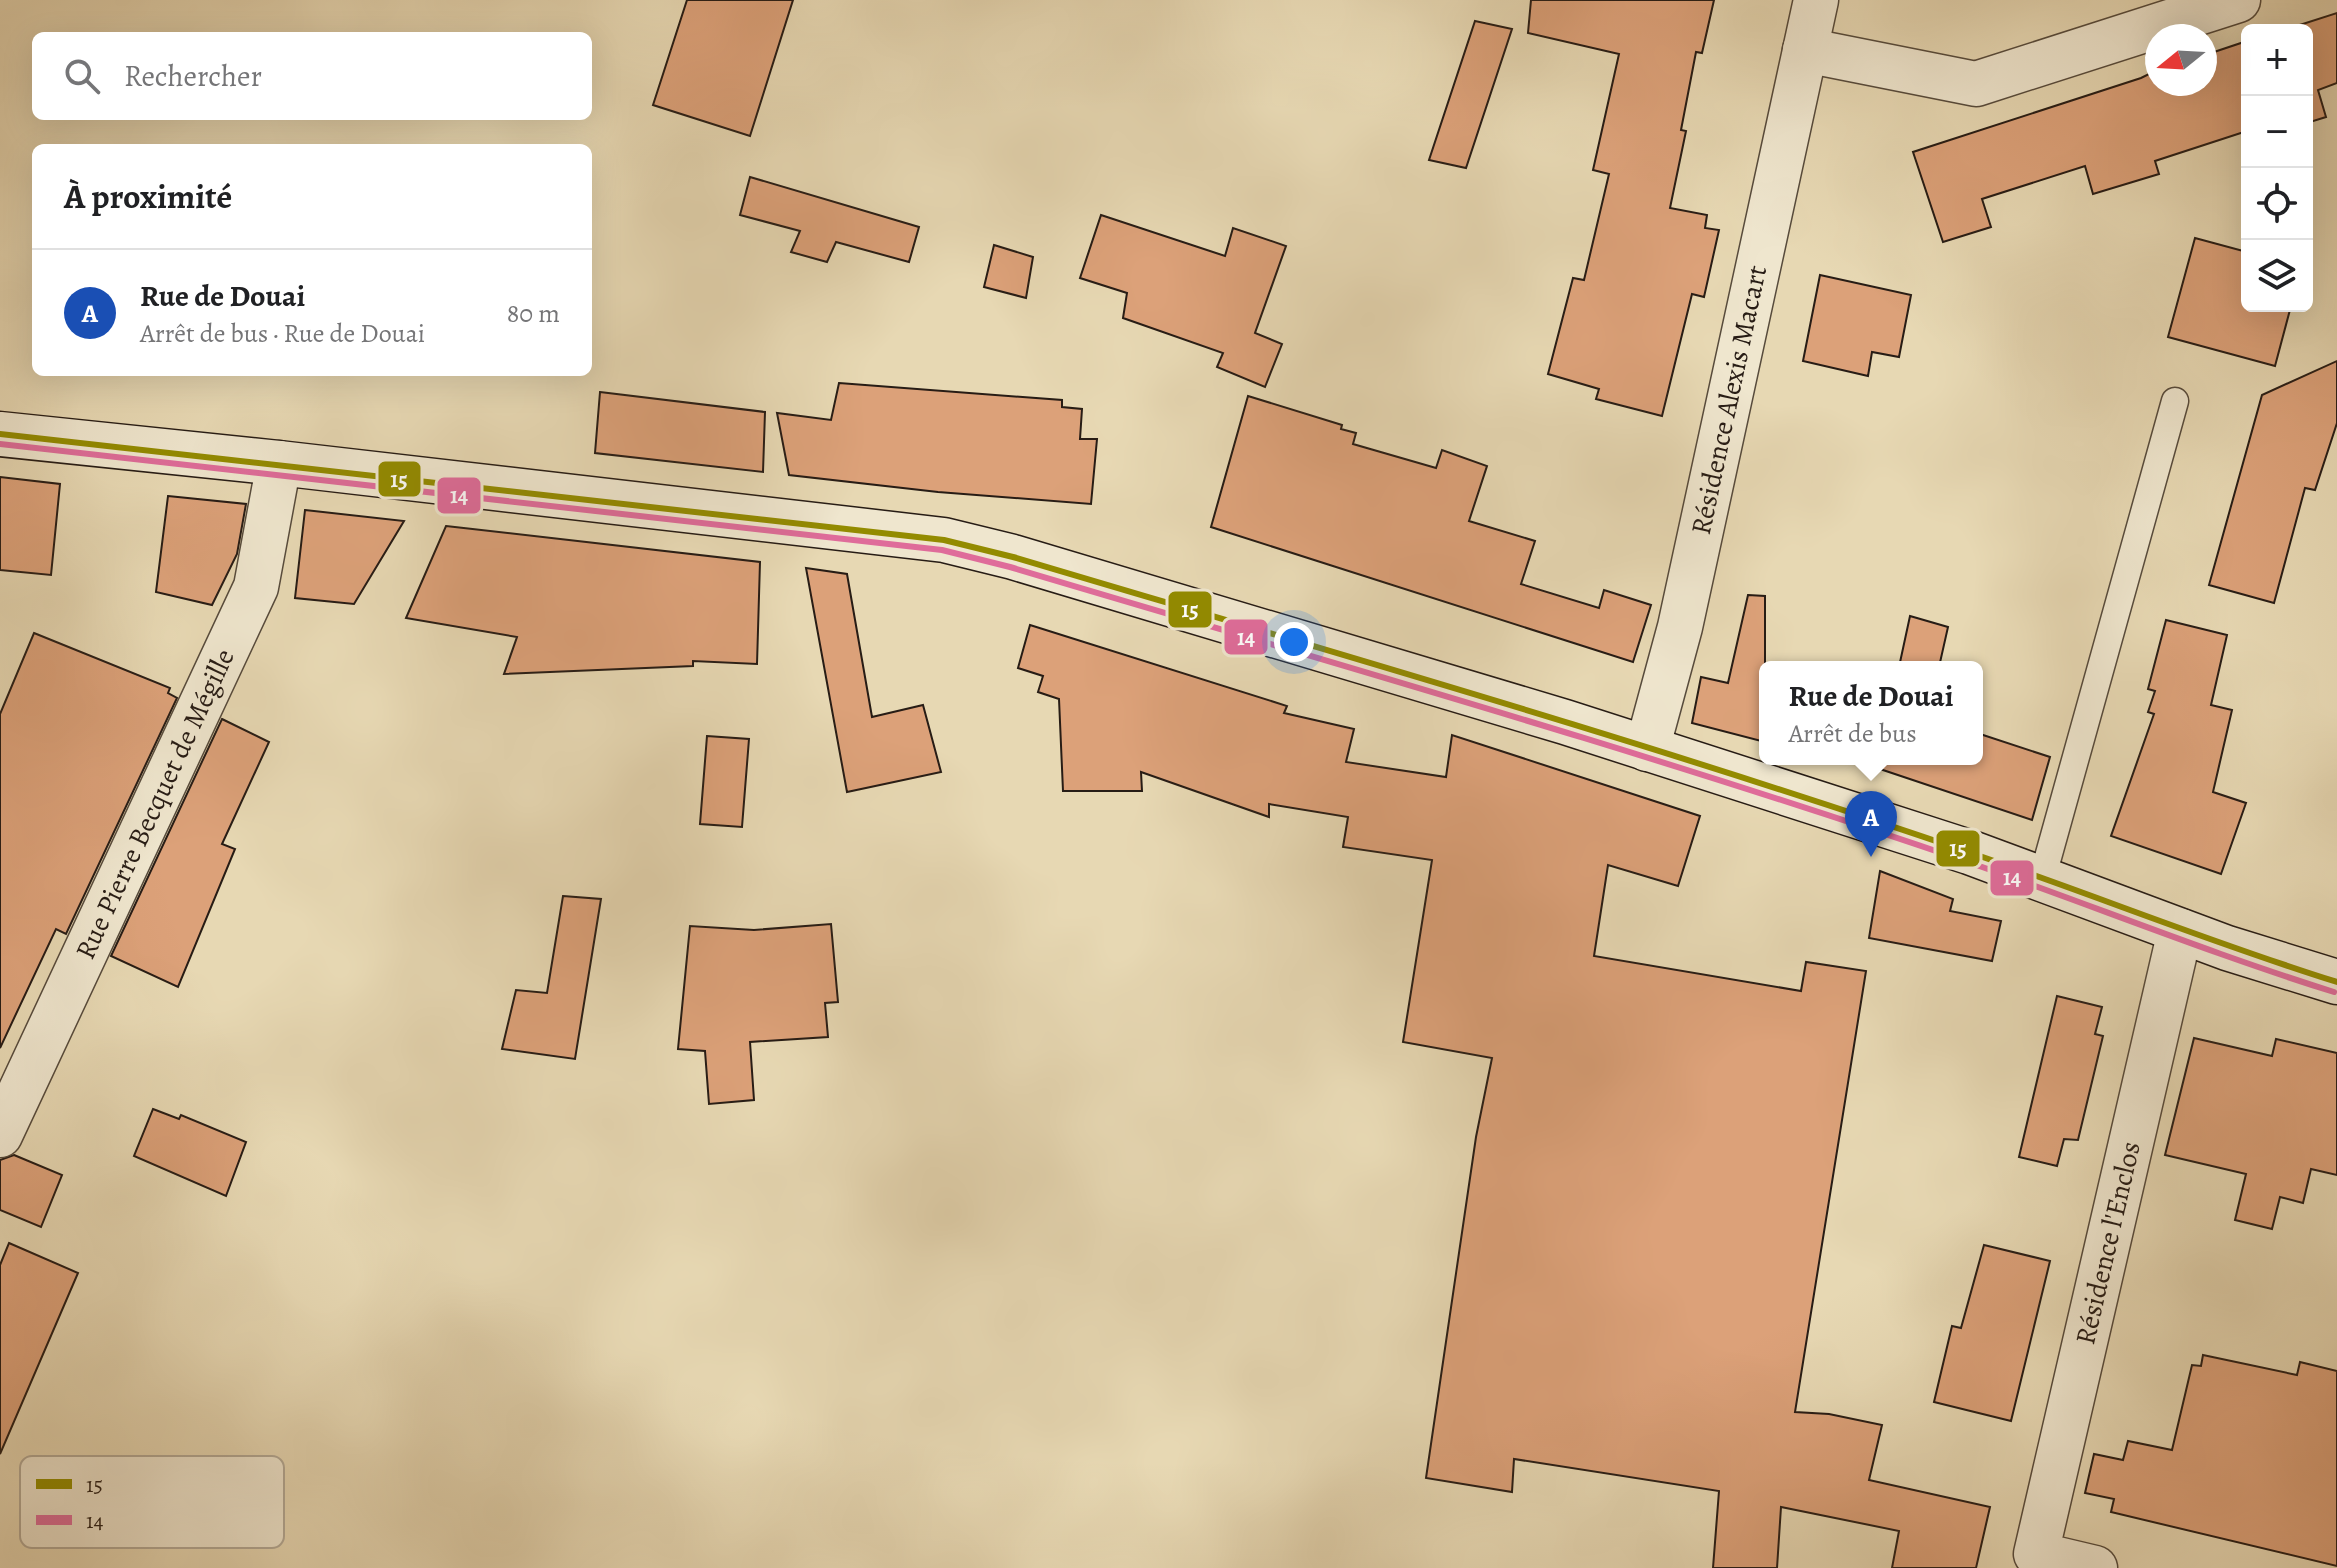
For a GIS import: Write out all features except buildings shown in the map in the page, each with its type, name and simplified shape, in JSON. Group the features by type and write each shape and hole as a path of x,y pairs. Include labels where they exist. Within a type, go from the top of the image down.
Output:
{"street":[{"name":"Résidence Alexis Macart","path":"1647,749 1680,627 1816,0"},
{"path":"1805,50 1976,84 2238,0"},
{"path":"0,434 944,540 1108,585 1647,749 2042,879 2180,931 2337,982"},
{"name":"Rue Pierre Becquet de Mégille","path":"0,1135 256,587 279,463"},
{"name":"Résidence l'Enclos","path":"2095,1568 2034,1561 2180,931"}],"lane":[{"path":"2042,879 2175,401"}],"transit line":[{"name":"15","path":"0,434 944,540 1013,557 1252,628 1731,774 1968,852 2337,982"},
{"name":"14","path":"0,444 942,550 1010,567 1369,673 1728,783 1965,861 2334,992"}],"place":[{"name":"Rue de Douai","path":"1871,857"}]}
